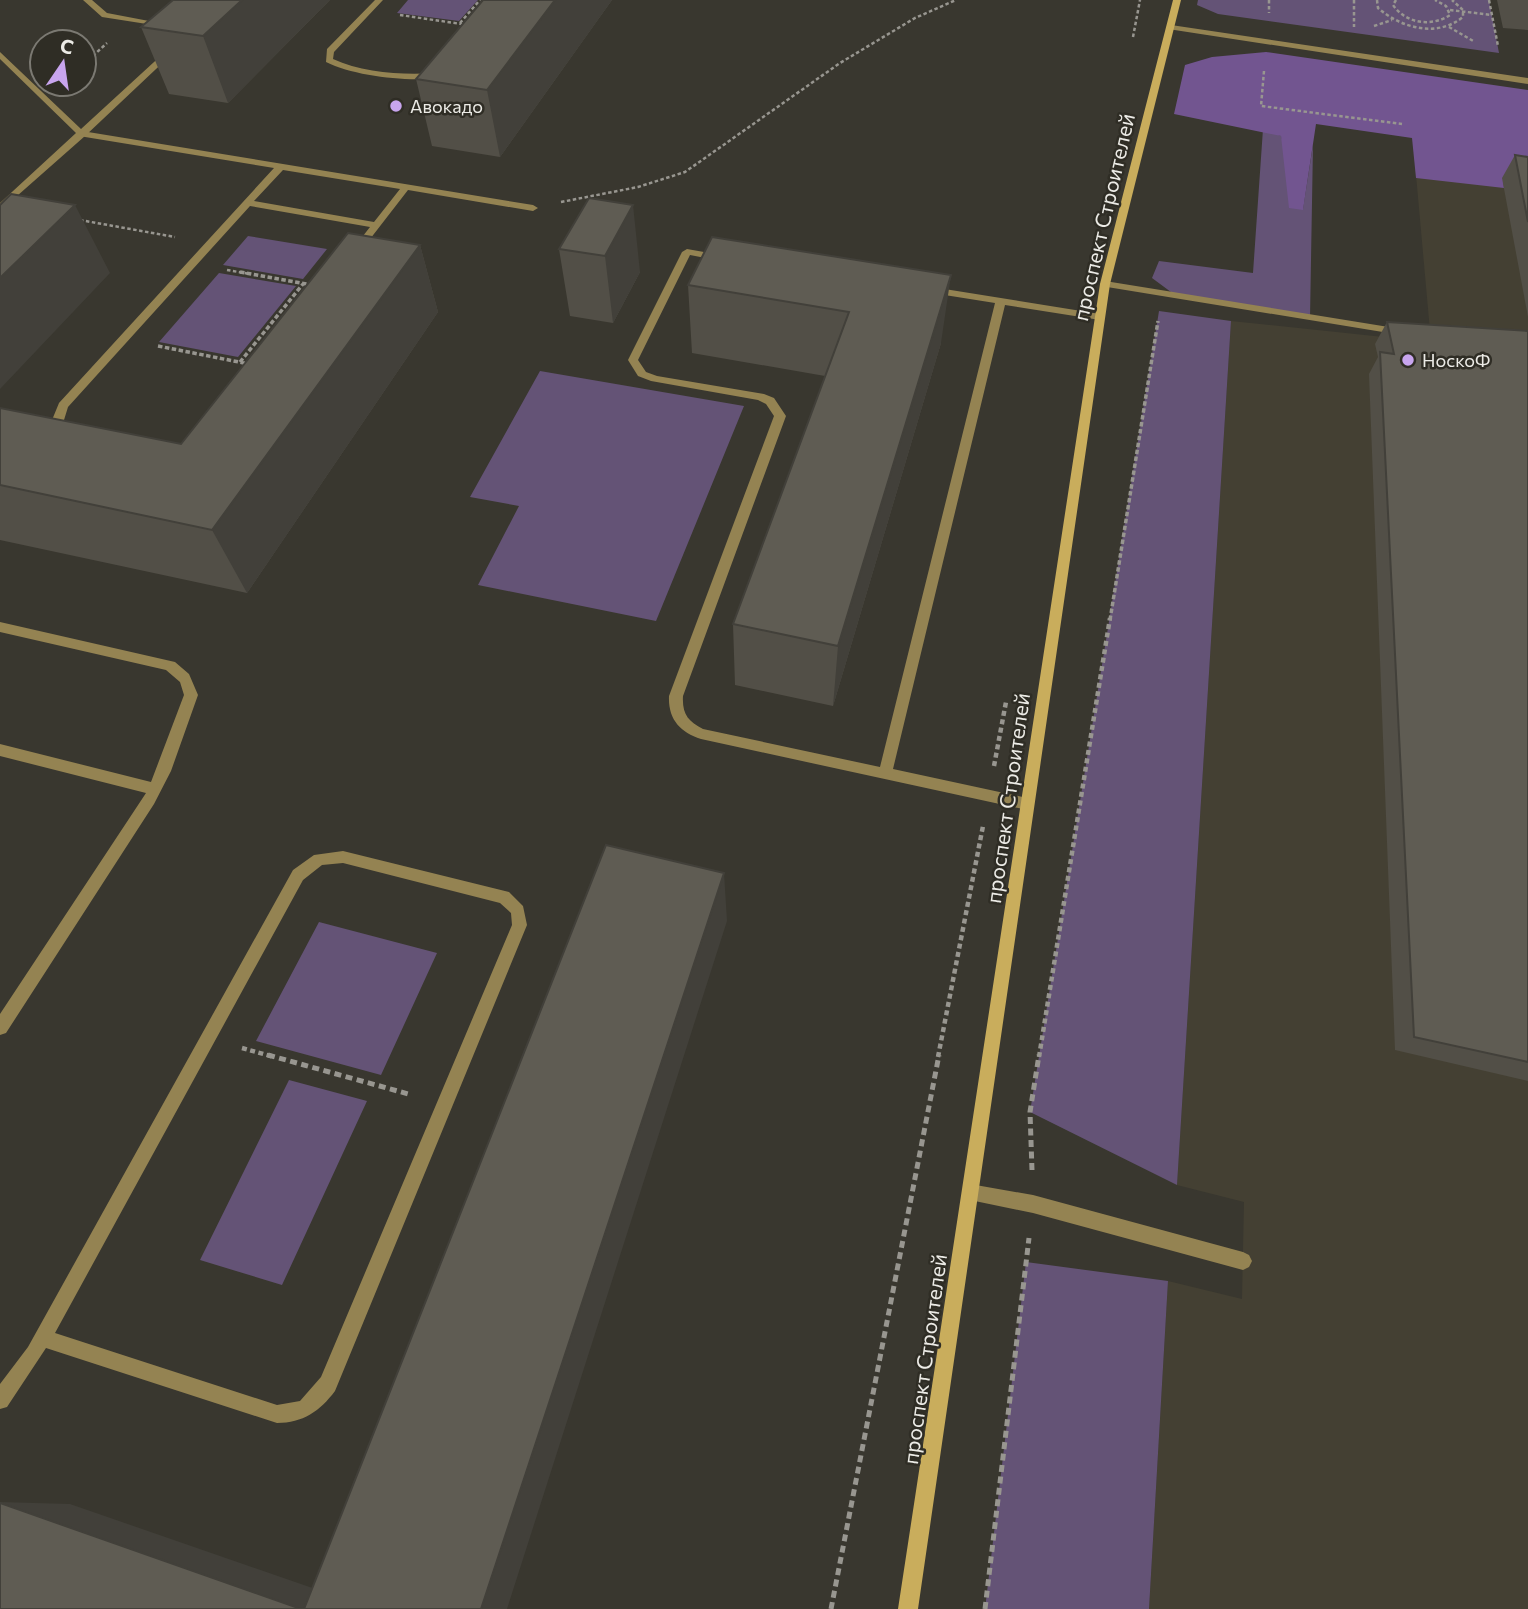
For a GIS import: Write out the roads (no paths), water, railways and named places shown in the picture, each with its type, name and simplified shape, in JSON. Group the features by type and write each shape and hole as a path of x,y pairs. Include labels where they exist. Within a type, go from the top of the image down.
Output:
{"street":[{"path":"88,0 109,16 183,27"},
{"path":"379,0 330,51 329,60 342,65 418,76 443,73"},
{"name":"проспект Строителей","path":"908,1609 1105,284 1177,0"},
{"path":"1171,27 1528,80"},
{"path":"0,208 175,47"},
{"path":"0,54 82,134 533,208"},
{"path":"83,434 61,426 58,414 280,167"},
{"path":"327,288 406,187"},
{"path":"247,203 377,225"},
{"path":"728,258 687,252 633,360 642,374 655,379 760,397 770,401 780,415 676,696 675,710 680,721 701,734 1027,804"},
{"path":"1105,284 1408,333"},
{"path":"919,288 1100,317"},
{"path":"885,774 1001,301"},
{"path":"0,627 170,666 182,674 189,684 191,695 187,712 155,789 0,1028"},
{"path":"0,750 155,789"},
{"path":"0,1400 42,1338 298,875 319,859 343,857 504,897 519,910 519,931 328,1384 316,1402 292,1415 277,1414 42,1338"},
{"path":"970,1192 1033,1204 1243,1261"}],"place":[{"name":"Авокадо","path":"396,106"},
{"name":"НоскоФ","path":"1408,360"}]}
